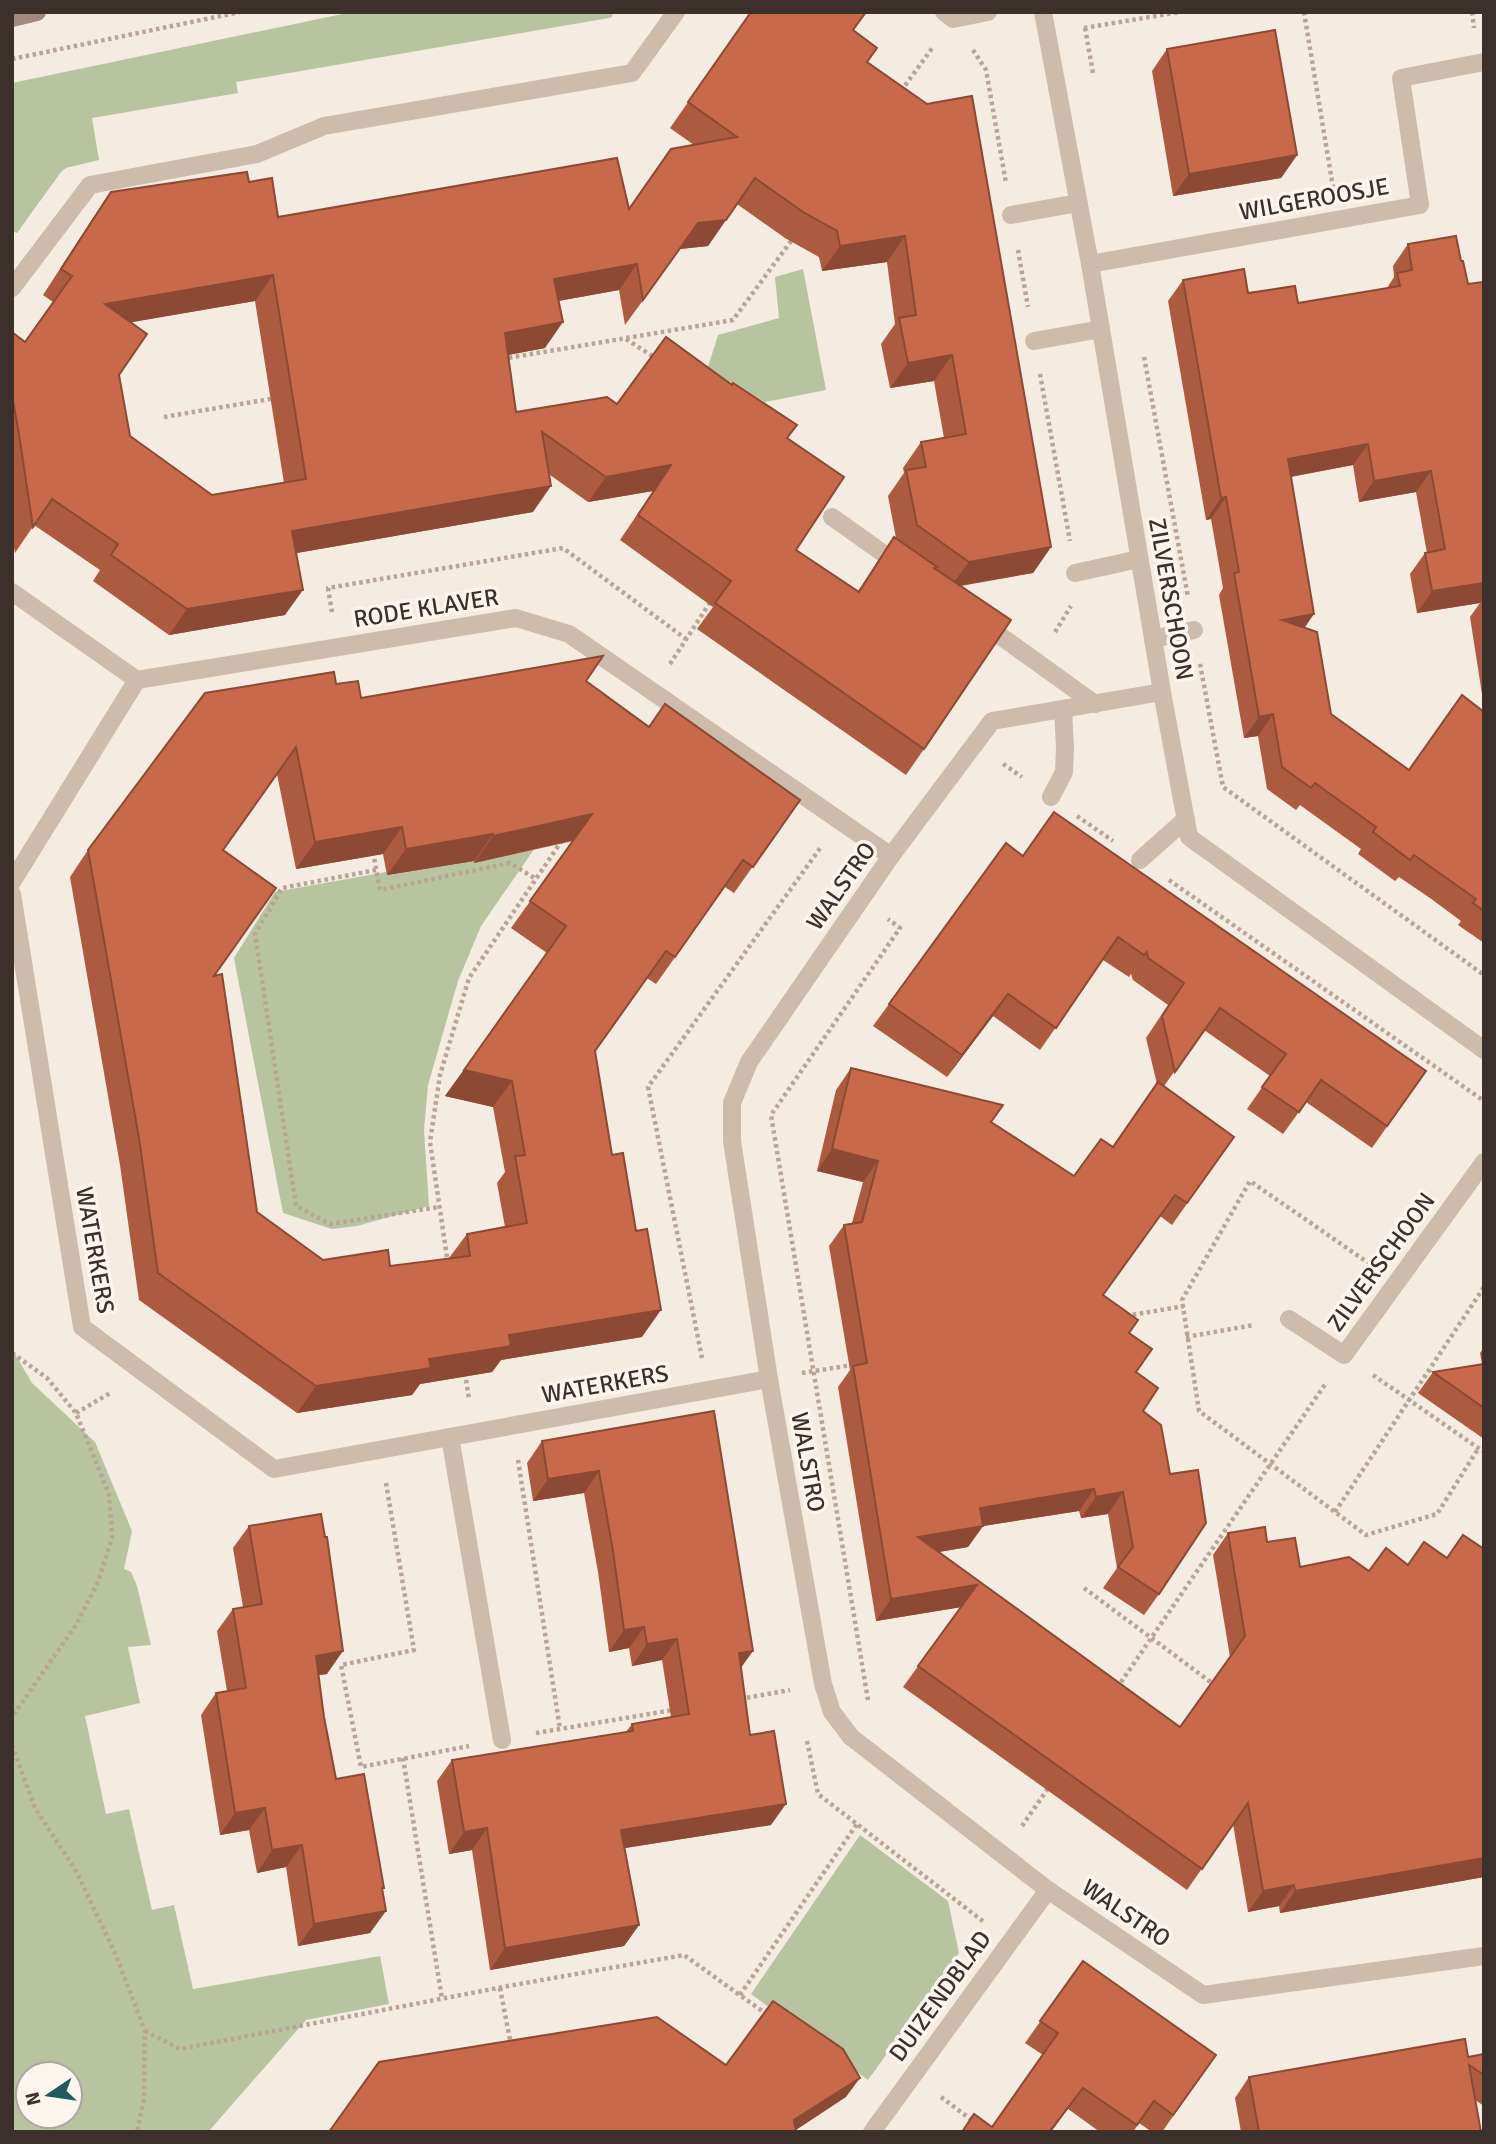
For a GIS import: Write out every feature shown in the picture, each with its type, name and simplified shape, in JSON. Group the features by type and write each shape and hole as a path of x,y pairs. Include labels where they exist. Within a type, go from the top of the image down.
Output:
{"street":[{"path":"12,18 37,12"},
{"path":"12,288 90,185 257,154 324,126 632,73 676,12"},
{"path":"949,16 988,12"},
{"name":"ZILVERSCHOON","path":"1043,12 1090,264 1189,837 1484,1049"},
{"name":"WILGEROOSJE","path":"1090,264 1420,205 1401,78 1484,62"},
{"path":"1011,215 1078,203"},
{"path":"1034,341 1101,329"},
{"path":"832,517 911,572"},
{"path":"1075,573 1139,559"},
{"path":"12,592 136,680 12,882"},
{"path":"967,612 1095,704"},
{"name":"RODE KLAVER","path":"136,680 516,618 569,634 891,856"},
{"path":"1153,639 1194,630"},
{"name":"WALSTRO","path":"1162,692 992,721 891,856 749,1062 732,1103 732,1141 769,1379 823,1684 832,1712 851,1737 1048,1890 1203,1995 1484,1955"},
{"path":"1051,797 1064,772 1063,709"},
{"path":"1140,860 1186,819"},
{"name":"WATERKERS","path":"12,894 82,1327 274,1468 769,1379"},
{"name":"ZILVERSCHOON","path":"1290,1319 1344,1355 1484,1162"},
{"path":"450,1437 502,1740"},
{"name":"DUIZENDBLAD","path":"872,2132 1048,1890"}],"path":[{"path":"12,60 240,12"},
{"path":"1047,34 1180,12"},
{"path":"1304,12 1338,219"},
{"path":"896,97 949,16"},
{"path":"1085,28 1095,82"},
{"path":"489,362 733,320 798,231"},
{"path":"626,338 659,361"},
{"path":"1143,351 1223,787 1484,975"},
{"path":"164,417 284,396"},
{"path":"652,691 716,594"},
{"path":"975,744 1484,1101"},
{"path":"449,1273 430,1142 440,1075 469,978 568,833"},
{"path":"372,844 380,890 510,863 536,878"},
{"path":"376,870 282,888 255,934 296,1206 330,1224 439,1207"},
{"path":"861,899 900,928 771,1115 862,1670 880,1759"},
{"path":"1335,1512 1484,1287"},
{"path":"1119,1317 1184,1306"},
{"name":"ZILVERSCHOON","path":"1186,1337 1290,1319"},
{"path":"12,1353 47,1378 76,1413 109,1494 112,1538 98,1582 76,1625 12,1717"},
{"path":"1112,1695 1344,1355 1484,1452"},
{"path":"769,1379 865,1362"},
{"path":"464,1366 474,1433"},
{"path":"512,1426 560,1729"},
{"path":"1084,1588 1219,1688"},
{"path":"832,1712 806,1732 818,1794 1010,1942"},
{"path":"12,1745 35,1808 76,1871 116,1953 145,2031 144,2099 137,2132"},
{"path":"403,1758 442,1999"},
{"path":"1002,1854 1049,1786"},
{"path":"740,1995 857,1824"},
{"path":"145,2031 180,2049 684,1955 772,2019"},
{"path":"500,1988 513,2053"},
{"path":"912,2077 977,2124"}],"green space":[{"path":"352,12 613,12 609,18 236,82 238,93 92,118 99,160 66,168 61,172 17,233 12,231 12,83"},
{"path":"803,269 826,390 765,402 706,373 718,335 779,318 775,277"},
{"path":"537,845 481,926 458,981 428,1085 424,1130 429,1206 357,1226 332,1229 283,1213 234,958 275,892"},
{"path":"12,1349 32,1383 95,1442 132,1531 124,1569 131,1572 137,1586 151,1645 128,1647 140,1703 85,1716 106,1814 129,1809 152,1910 174,1905 193,1989 380,1956 389,2004 306,2020 208,2132 12,2132"},
{"path":"860,1835 948,1901 959,1953 868,2080 751,1994"}],"building":[{"path":"751,12 866,12 853,30 877,48 867,62 927,104 972,96 1051,547 969,562 917,525 906,470 926,467 921,442 966,434 952,355 908,363 899,318 916,315 905,236 840,246 837,231 803,212 755,178 726,220 698,223 643,300 637,264 554,279 563,322 505,333 516,412 607,397 617,404 666,337 732,385 733,383 797,425 787,438 844,477 796,550 859,592 894,537 937,567 934,568 1011,620 924,749 715,603 731,581 638,515 671,465 606,477 542,432 551,486 292,531 303,590 187,609 111,555 118,544 52,499 33,527 12,395 12,332 25,342 72,276 61,269 111,192 247,172 249,182 272,178 278,217 617,158 629,209 671,149 737,137 688,102","holes":["273,275 306,479 212,495 130,436 119,375 147,334 105,304"]},
{"path":"1275,30 1297,155 1189,174 1167,49"},
{"path":"1456,236 1468,284 1484,282 1484,583 1432,591 1425,553 1445,549 1431,471 1374,481 1368,444 1288,459 1314,614 1282,620 1317,632 1331,714 1409,770 1462,695 1484,712 1484,911 1473,903 1476,899 1414,855 1410,860 1373,832 1376,827 1315,783 1311,788 1282,767 1273,714 1259,717 1234,573 1239,572 1226,497 1221,498 1183,280 1244,269 1248,293 1295,286 1298,303 1400,286 1397,273 1412,270 1408,244"},
{"path":"603,656 586,681 649,727 665,704 800,800 753,867 743,860 675,957 666,951 595,1051 612,1155 623,1153 636,1231 647,1229 661,1310 509,1335 511,1346 429,1359 431,1368 316,1386 158,1273 139,1138 88,850 205,693 334,672 336,684 358,681 361,698","holes":["296,747 315,842 402,827 406,849 493,836 592,814 530,901 566,926 464,1070 512,1081 525,1155 515,1156 527,1223 467,1234 470,1256 390,1266 388,1250 323,1260 257,1212 222,974 214,976 276,888 223,850"]},
{"path":"1054,812 1426,1071 1387,1126 1321,1080 1299,1112 1262,1087 1286,1054 1220,1008 1175,1072 1162,1016 1184,983 1148,958 1147,952 1144,955 1118,937 1056,1028 1008,994 962,1055 889,1004 1006,843 1023,856"},
{"path":"851,1068 1003,1105 991,1122 1074,1176 1101,1139 1113,1147 1158,1082 1234,1137 1187,1203 1175,1195 1103,1295 1138,1320 1129,1333 1152,1349 1136,1372 1158,1388 1143,1411 1161,1425 1170,1474 1198,1470 1206,1523 1159,1594 1118,1567 1133,1547 1123,1492 1096,1497 1094,1489 980,1508 983,1526 918,1537 1180,1727 1245,1636 1228,1533 1265,1527 1267,1542 1295,1538 1300,1567 1349,1557 1369,1571 1386,1548 1408,1565 1424,1542 1447,1558 1463,1535 1484,1549 1484,1858 1295,1891 1294,1885 1263,1891 1248,1803 1202,1869 918,1666 977,1585 891,1599 853,1366 867,1363 844,1225 862,1222 878,1161 832,1149"},
{"path":"1484,1364 1484,1408 1433,1372"},
{"path":"714,1411 753,1651 739,1653 750,1735 774,1731 786,1804 621,1830 639,1925 505,1948 487,1828 464,1832 452,1760 633,1731 632,1724 689,1714 677,1639 647,1644 644,1627 624,1630 599,1471 548,1479 542,1441"},
{"path":"321,1514 327,1537 343,1651 316,1656 324,1717 336,1779 364,1774 386,1911 314,1924 302,1845 272,1850 265,1808 235,1813 216,1693 246,1688 233,1609 262,1604 249,1526"},
{"path":"1083,1961 1216,2055 1173,2115 1154,2101 1137,2125 1083,2088 1049,2132 962,2132 974,2114 992,2127 1058,2033 1040,2021"},
{"path":"773,2001 843,2049 860,2078 794,2120 796,2132 329,2132 379,2062 657,2017 726,2065"},
{"path":"1465,2039 1468,2057 1484,2054 1484,2075 1469,2065 1481,2132 1259,2132 1249,2077"}]}
